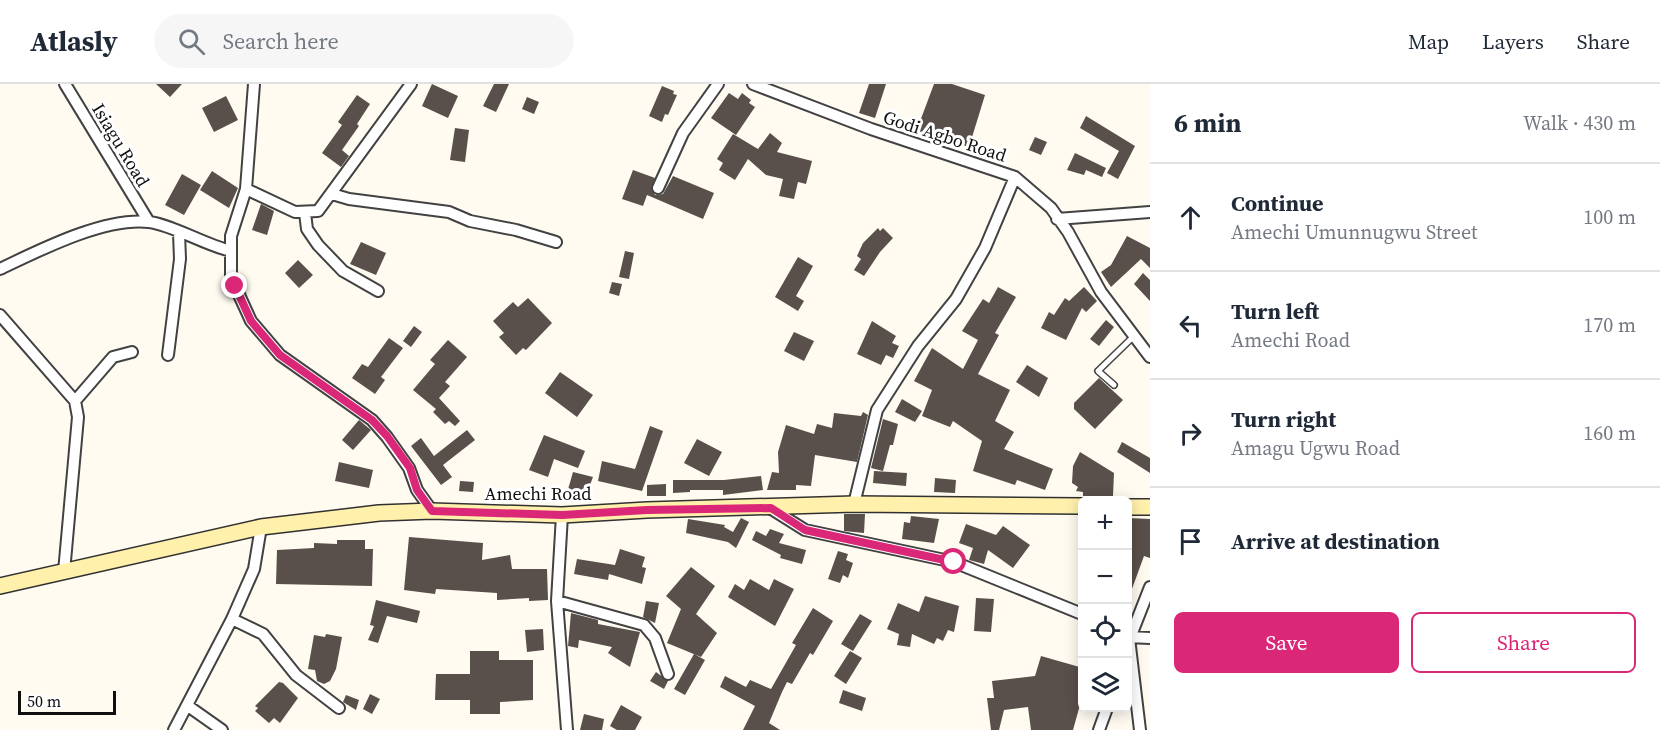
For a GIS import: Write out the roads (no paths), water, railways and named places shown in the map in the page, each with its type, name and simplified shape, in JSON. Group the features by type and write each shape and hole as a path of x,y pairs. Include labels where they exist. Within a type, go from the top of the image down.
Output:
{"main road":[{"name":"Amechi Road","path":"0,586 261,527 379,513 432,511 562,515 854,504 1078,506"},
{"path":"1132,507 1150,507"}],"street":[{"name":"Isiagu Road","path":"64,84 149,222"},
{"path":"254,84 246,189 231,236 231,276 251,321 280,355 372,420 410,468 417,490 432,511"},
{"path":"246,189 291,210 305,213 318,211 411,84"},
{"path":"658,188 683,133 718,84"},
{"name":"Godi Agbo Road","path":"753,84 871,129 1015,177 1051,208 1068,232 1101,292 1150,357"},
{"path":"854,504 877,410 918,346 956,299 985,248 1015,177"},
{"path":"332,194 349,200 449,212 470,221 516,230 556,242"},
{"path":"1057,219 1150,212"},
{"path":"305,213 307,229 318,245 343,272 378,291"},
{"path":"0,269 95,229 149,222 231,251"},
{"path":"168,355 180,259 179,233"},
{"path":"0,315 75,401 78,417 64,572"},
{"path":"75,401 113,357 132,352"},
{"path":"771,508 805,530 954,562 1078,612"},
{"path":"562,515 557,601 567,730"},
{"path":"174,730 232,619 254,569 261,527"},
{"path":"1132,630 1150,588"},
{"path":"557,601 644,625 655,638 668,674"},
{"path":"232,619 263,634 296,675 339,708"},
{"path":"1132,639 1150,638"},
{"path":"1131,658 1140,730"},
{"path":"188,706 222,730"},
{"path":"1099,730 1106,712"}],"lane":[{"path":"1114,385 1098,371 1134,336"}]}
